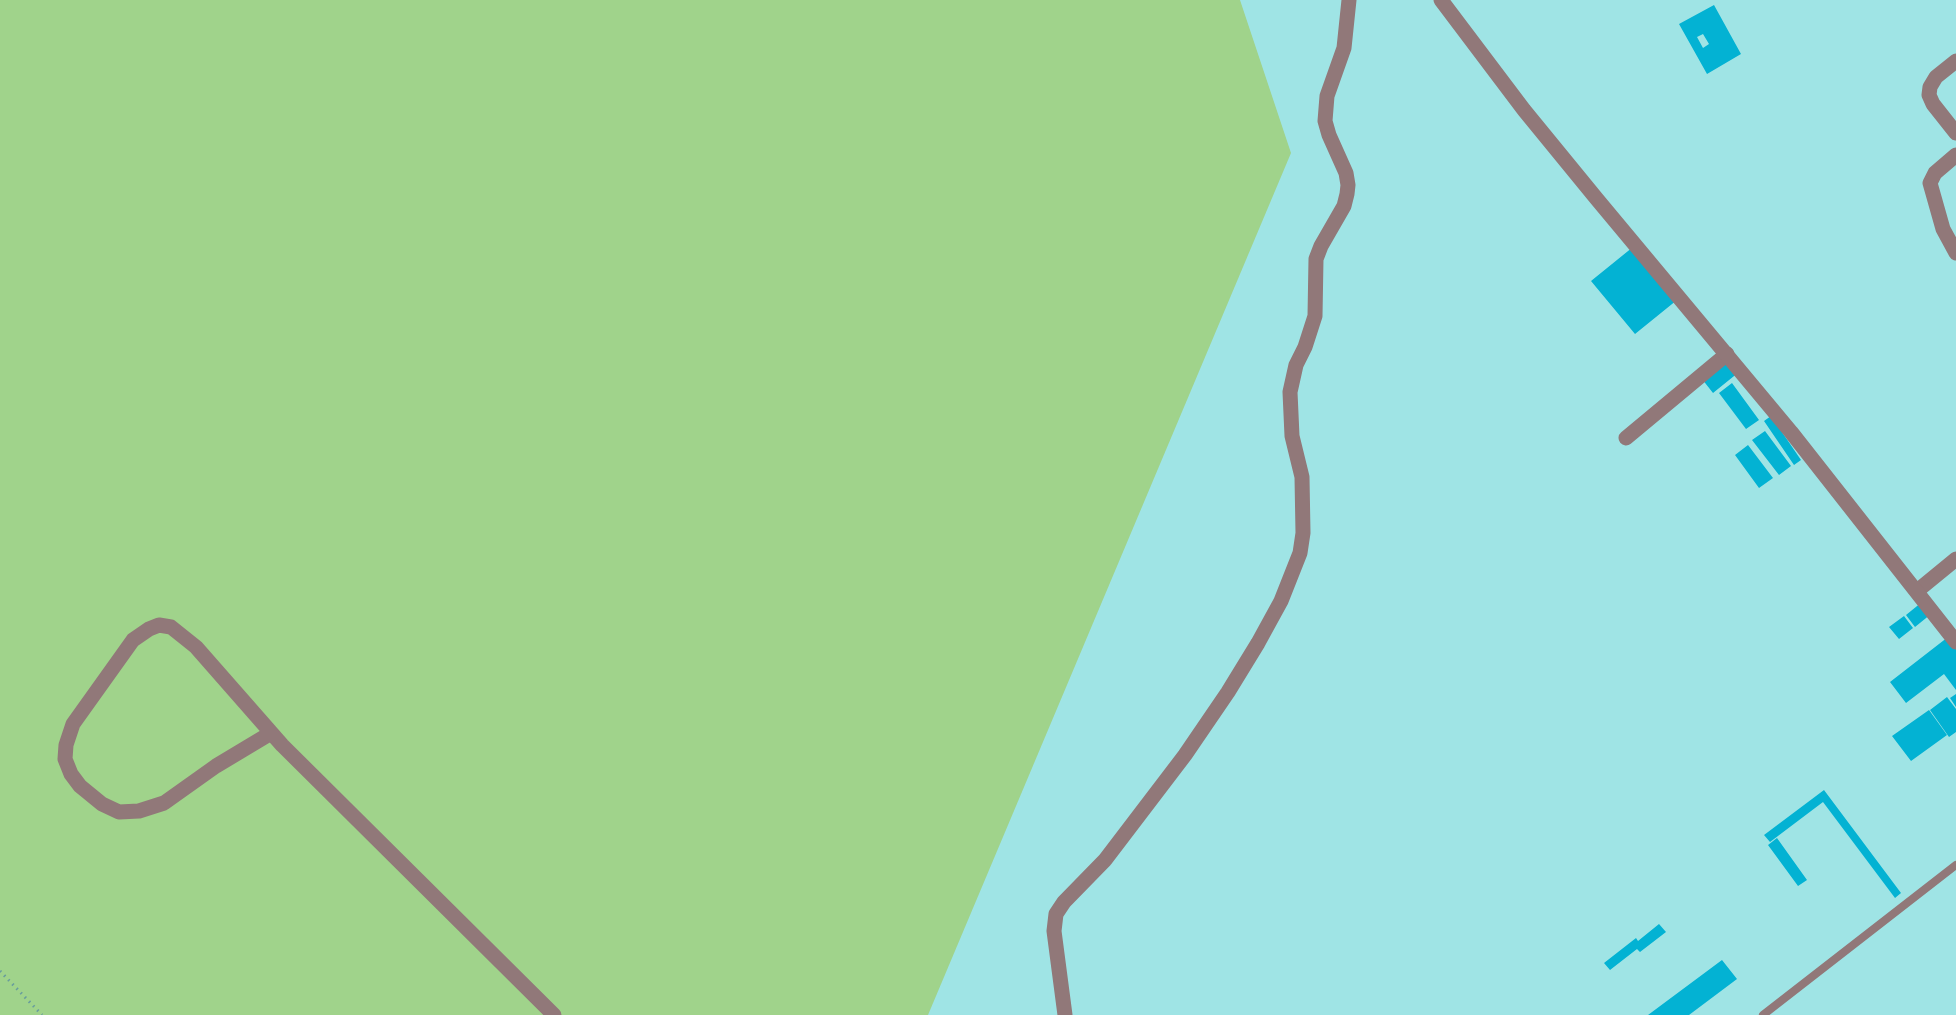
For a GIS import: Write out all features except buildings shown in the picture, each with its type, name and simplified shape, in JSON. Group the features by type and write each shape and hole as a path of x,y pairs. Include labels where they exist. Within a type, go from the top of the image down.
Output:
{"street":[{"path":"1065,1015 1054,932 1054,921 1059,908 1105,860 1185,755 1228,692 1281,601 1300,553 1303,533 1302,487 1299,462 1292,436 1290,392 1296,365 1305,347 1315,316 1316,259 1344,206 1347,194 1346,173 1325,121 1327,96 1344,48 1349,0"},
{"path":"1441,0 1531,119 1791,432 1956,642"},
{"path":"1956,62 1936,77 1930,87 1929,95 1933,104 1956,133"},
{"path":"1956,156 1935,173 1930,183 1943,229 1956,253"},
{"path":"1626,438 1727,354"},
{"path":"1917,591 1956,559"},
{"path":"271,733 216,766 164,803 139,811 118,812 102,804 80,786 71,774 65,759 66,745 73,724 133,640 159,625 171,627 196,647 271,733 554,1015"}],"lane":[{"path":"1763,1015 1956,865"}],"path":[{"path":"0,971 42,1015"}],"green space":[{"path":"0,0 1240,0 1291,153 928,1015 0,1015"}]}
